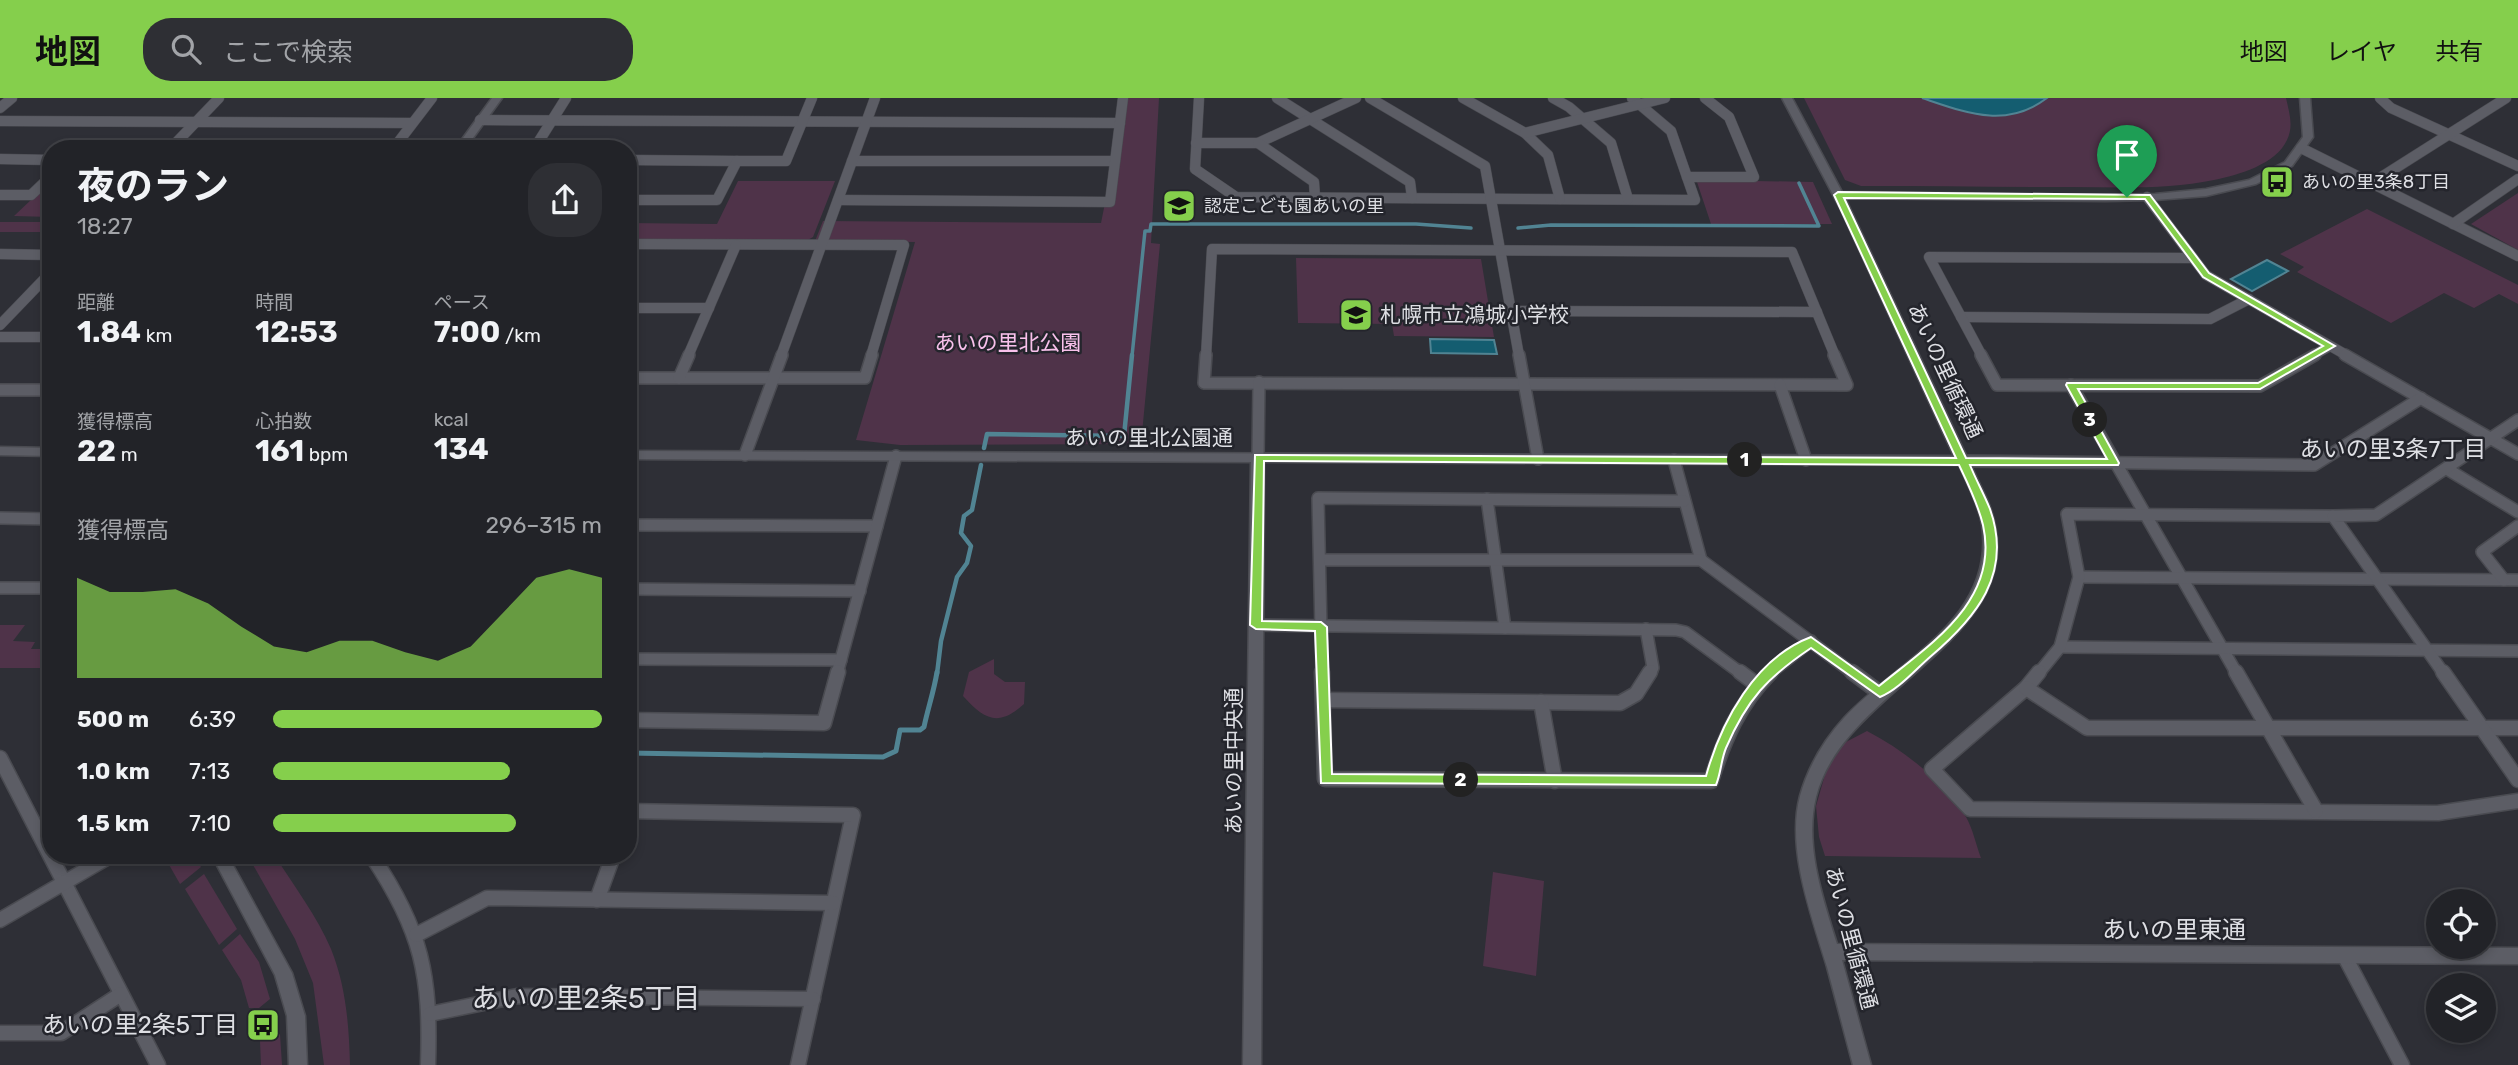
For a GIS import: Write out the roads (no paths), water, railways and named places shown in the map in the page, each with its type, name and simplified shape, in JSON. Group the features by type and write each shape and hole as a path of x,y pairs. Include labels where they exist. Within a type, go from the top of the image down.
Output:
{"street":[{"path":"0,108 12,98"},
{"path":"178,140 219,98"},
{"path":"400,140 432,98"},
{"path":"466,140 497,98"},
{"path":"539,140 566,98"},
{"path":"637,160 786,161 812,98"},
{"path":"746,455 875,98"},
{"path":"838,200 1110,202 1123,98"},
{"path":"1199,98 1195,169 1236,197 1695,200 1671,131 1635,101"},
{"path":"1277,98 1410,182 1412,198"},
{"path":"1196,143 1258,143 1356,98"},
{"path":"1370,98 1485,166 1538,459"},
{"path":"1463,98 1525,133 1548,155 1560,199"},
{"path":"1553,98 1611,143 1628,199"},
{"path":"1525,133 1583,119 1635,101 1665,98"},
{"path":"1687,177 1754,177 1729,117 1705,98"},
{"name":"あいの里循環通","path":"1787,98 1838,195 1963,461 1989,528 1989,571 1982,591 1958,627 1880,692 1835,736 1815,773 1808,795 1805,827 1810,880 1862,1065"},
{"path":"1838,195 2147,197 2216,192 2270,176 2294,160 2310,133 2310,112 2305,98"},
{"path":"2381,98 2391,108 2518,166"},
{"path":"2372,183 2506,98"},
{"path":"480,120 1120,123"},
{"path":"0,121 412,123"},
{"path":"1258,143 1314,182 1315,198"},
{"path":"2301,148 2518,256"},
{"path":"0,159 42,160"},
{"path":"637,200 718,200 737,161"},
{"path":"852,161 1115,161"},
{"path":"2453,224 2518,179"},
{"path":"0,195 31,195 42,185"},
{"path":"2147,197 2206,275 2518,454"},
{"path":"637,244 904,245 865,379 637,378"},
{"path":"679,378 736,245"},
{"path":"1212,249 1500,250 1792,252 1847,385 1204,383 1212,249"},
{"path":"0,254 42,254"},
{"path":"2193,258 1929,257 1997,385 2260,386 2330,346"},
{"path":"0,325 42,281"},
{"path":"34,289 42,289"},
{"path":"1961,317 2210,319 2249,299"},
{"path":"637,308 709,308"},
{"path":"1511,311 1817,312"},
{"path":"0,337 42,337"},
{"path":"1258,457 1259,382"},
{"path":"1780,385 1806,460"},
{"path":"2071,385 2316,811"},
{"path":"0,390 42,390"},
{"path":"1963,461 2314,464 2421,398"},
{"path":"2518,420 2376,515 2067,514 2079,578 2060,647 2026,688 1932,769 1970,809 2438,813 2518,801"},
{"path":"0,451 42,452"},
{"name":"あいの里北公園通","path":"637,455 1963,461"},
{"path":"637,720 824,723 896,456"},
{"name":"あいの里中央通","path":"1252,1065 1258,457"},
{"path":"1674,460 1700,560"},
{"path":"2447,469 2518,512"},
{"path":"1684,501 1318,498 1325,779 1711,781 1720,748 1756,684 1773,668 1811,641"},
{"path":"1486,499 1504,628"},
{"path":"2333,516 2518,780"},
{"path":"0,518 42,519"},
{"path":"637,525 877,526"},
{"path":"2504,580 2482,552 2518,526"},
{"path":"1320,559 1700,560 1880,692"},
{"path":"2079,578 2518,580"},
{"path":"0,587 42,588"},
{"path":"637,589 860,591"},
{"path":"1256,625 1676,629 1685,632 1756,684"},
{"path":"1324,700 1628,701 1638,692 1653,667 1646,629"},
{"path":"2060,647 2518,651"},
{"path":"637,659 841,660"},
{"path":"2026,688 2087,728 2518,728"},
{"path":"1541,702 1555,781"},
{"path":"0,758 7,788 42,846"},
{"path":"637,812 853,815 798,1065"},
{"path":"53,864 159,1065"},
{"path":"0,920 96,864"},
{"path":"224,864 283,973 296,1016 298,1065"},
{"path":"377,864 416,935 430,1014 428,1065"},
{"path":"597,900 610,864"},
{"path":"416,935 487,898 833,903"},
{"name":"あいの里東通","path":"1830,952 2518,956"},
{"path":"2344,955 2402,1065"},
{"path":"0,1033 61,1033 121,993"},
{"path":"430,1014 516,996 813,999"}],"water":[{"path":"1922,98 2047,98 2032,108 2001,116 1971,113"},
{"path":"2267,260 2288,271 2252,291 2231,279"},
{"path":"1430,339 1494,340 1497,354 1431,353"}],"waterway":[{"path":"1518,228 1551,225 1819,226 1799,183"},
{"path":"1132,356 1145,231 1150,231 1151,224 1416,224 1471,228"},
{"path":"984,448 987,434 1124,436 1132,355"},
{"path":"937,674 941,641 957,577 967,563 971,546 961,533 964,516 972,510 981,465"},
{"path":"637,753 883,757 896,751 900,730 920,730 924,727 937,672"}],"place":[{"name":"あいの里3条8丁目","path":"2277,182"},
{"name":"認定こども園あいの里","path":"1179,206"},
{"name":"札幌市立鴻城小学校","path":"1356,315"},
{"name":"あいの里2条5丁目","path":"263,1025"}],"district":[{"name":"あいの里3条7丁目","path":"2393,449"},
{"name":"あいの里2条5丁目","path":"586,998"}],"park label":[{"name":"あいの里北公園","path":"1008,343"}]}
